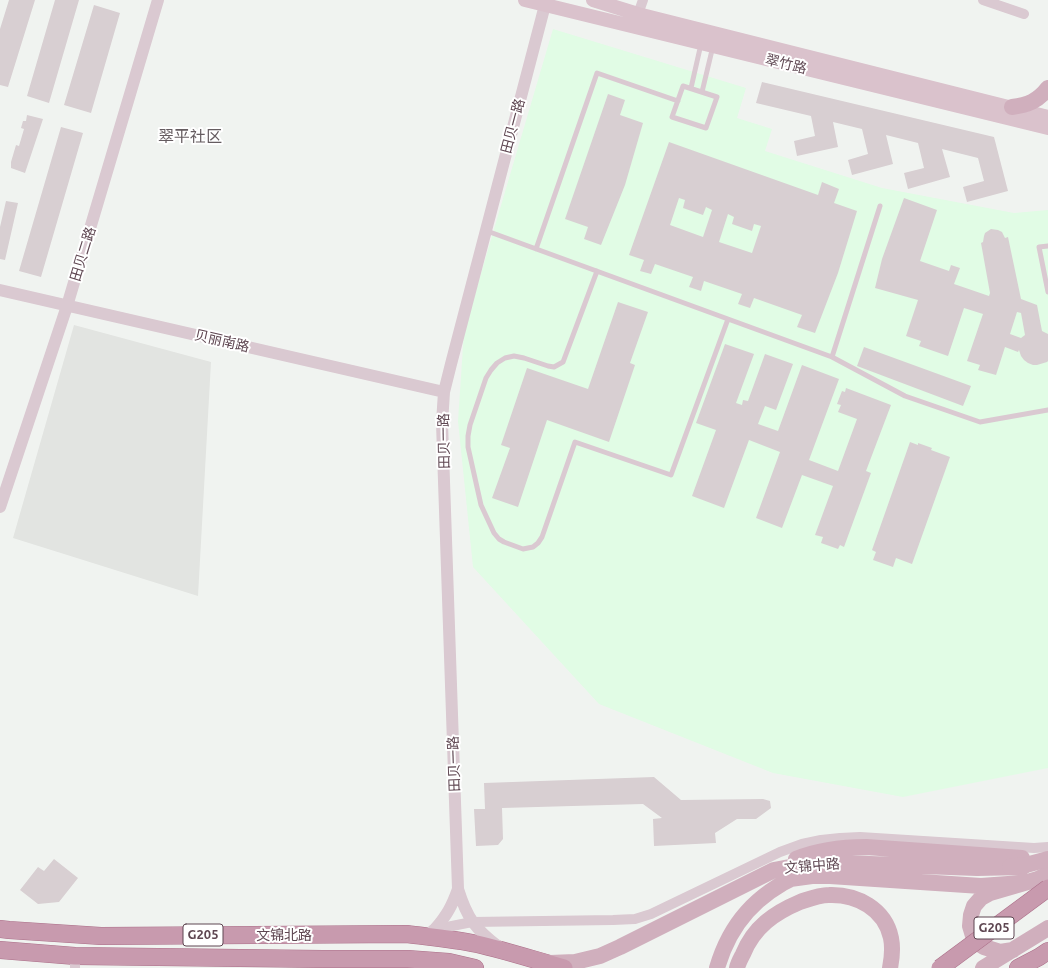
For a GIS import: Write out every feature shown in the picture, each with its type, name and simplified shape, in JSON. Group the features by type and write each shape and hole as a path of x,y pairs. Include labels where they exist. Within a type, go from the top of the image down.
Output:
{"highway":[{"name":"G205","path":"940,968 1048,888"},
{"name":"文锦北路","path":"0,929 101,936 407,934 456,940 503,950 564,968"},
{"name":"文锦北路","path":"0,950 75,962 324,964 408,959 449,962 475,968"},
{"path":"1018,968 1039,957 1048,950"}],"main road":[{"name":"翠竹路","path":"524,0 1048,128"},
{"name":"翠竹路","path":"593,0 638,14 1048,117"},
{"path":"1012,108 1025,105 1036,100 1048,88"},
{"path":"774,870 797,858 813,853 848,847 1048,859"},
{"name":"文锦中路","path":"548,963 575,962 600,956 774,870 808,864 843,863 977,868 1010,867 1026,865 1048,859"},
{"path":"718,968 721,954 730,935 741,919 756,903 772,890 807,871 825,865 843,863"},
{"path":"1010,867 1048,866"},
{"path":"1013,950 1000,952 984,948 978,943 972,936 970,926 974,906 981,898 990,893 1048,874"},
{"path":"790,879 812,876 830,876 981,886 1022,883"},
{"path":"737,968 746,946 758,930 770,918 787,907 812,897 828,895 843,895 856,899 868,904 879,914 886,924 891,938 892,954 890,968"},
{"path":"983,968 1048,928"}],"street":[{"name":"田贝二路","path":"0,507 67,306 158,0"},
{"path":"638,14 643,0"},
{"path":"982,0 1024,14"},
{"name":"田贝一路","path":"503,950 486,938 472,922 463,905 458,889 443,431 444,392 545,5"},
{"name":"贝丽南路","path":"0,290 444,392"},
{"path":"407,934 472,922 634,919 651,914 780,852 802,844 840,838 873,837 1034,848 1048,847"},
{"name":"田贝一路","path":"435,929 445,918 458,889"}],"lane":[{"path":"691,88 707,45"},
{"path":"702,92 707,45"},
{"path":"536,249 597,73 678,101"},
{"path":"683,86 691,88 716,97 706,128 672,116 683,86"},
{"path":"832,357 880,206"},
{"path":"486,230 832,357 905,396 980,422 1048,410"},
{"path":"1048,246 1039,248 1048,292"},
{"path":"597,271 563,362 554,367 514,356 505,358 497,363 486,378 470,425 468,447 481,505 494,534 504,542 523,549 533,547 542,537 575,442 671,476 728,319"}],"shaded area":[{"path":"553,29 746,88 737,118 772,129 765,151 882,188 1014,213 1048,210 1048,768 903,797 773,773 599,704 473,567 458,421 464,331"},
{"path":"74,325 211,362 198,596 13,538"}],"building":[{"path":"9,0 35,0 8,87 0,85 0,29"},
{"path":"55,0 79,0 49,103 27,96"},
{"path":"94,5 120,13 91,113 64,105"},
{"path":"762,82 994,137 1008,191 967,202 963,187 984,181 978,158 942,149 950,177 908,189 904,173 924,168 918,143 886,135 893,164 852,175 848,160 868,154 862,129 833,122 838,147 797,156 794,141 815,136 811,116 756,103"},
{"path":"608,94 625,100 620,115 643,123 625,185 601,245 584,239 588,227 565,219"},
{"path":"27,115 43,119 25,173 11,168 11,162 16,145 19,146 24,129 21,128 23,121 26,121"},
{"path":"61,127 83,133 41,277 19,271"},
{"path":"669,142 818,195 822,182 839,189 834,203 857,211 838,273 815,333 797,327 802,315 754,298 750,308 738,304 742,294 704,281 701,291 689,287 693,277 655,264 651,274 640,271 644,260 629,255","holes":["679,198 685,200 683,208 703,215 706,207 712,210 703,237 670,225","728,214 734,217 732,224 752,231 754,224 761,226 752,253 719,242"]},
{"path":"904,198 937,210 920,261 949,271 951,265 960,268 954,284 989,296 990,293 981,243 983,242 985,233 991,229 1002,232 1005,238 1008,237 1021,299 1037,305 1042,331 1048,334 1048,361 1033,365 1024,360 1019,350 1018,352 1005,347 996,375 978,370 980,365 967,361 983,314 964,308 948,356 919,346 921,341 906,336 918,300 875,288 882,259","holes":["1017,312 1021,313 1025,335 1021,338 1010,334"]},
{"path":"6,201 18,203 5,260 0,259 0,227"},
{"path":"618,302 648,312 630,363 635,365 609,442 547,420 518,507 492,498 510,448 501,445 527,368 588,389"},
{"path":"725,344 754,354 736,403 742,405 743,400 748,401 765,354 793,364 776,410 765,406 758,424 778,431 802,365 839,379 809,460 838,471 857,419 838,412 841,405 837,404 842,391 845,392 846,388 891,405 866,471 871,473 844,547 840,545 838,549 821,543 823,537 815,535 833,486 802,475 782,528 756,518 780,452 749,440 724,508 692,496 716,430 696,423"},
{"path":"864,347 971,386 963,406 857,366"},
{"path":"910,442 932,448 931,450 950,457 912,564 896,558 893,567 873,560 876,552 872,550"},
{"path":"654,777 681,800 763,799 770,801 771,808 756,819 737,819 715,833 716,843 654,846 653,819 662,818 643,804 502,808 503,839 498,845 476,846 474,809 485,809 484,783"},
{"path":"54,859 78,878 59,902 38,904 20,890 38,867 44,871"}],"district":[{"name":"翠平社区","path":"190,137"}]}
